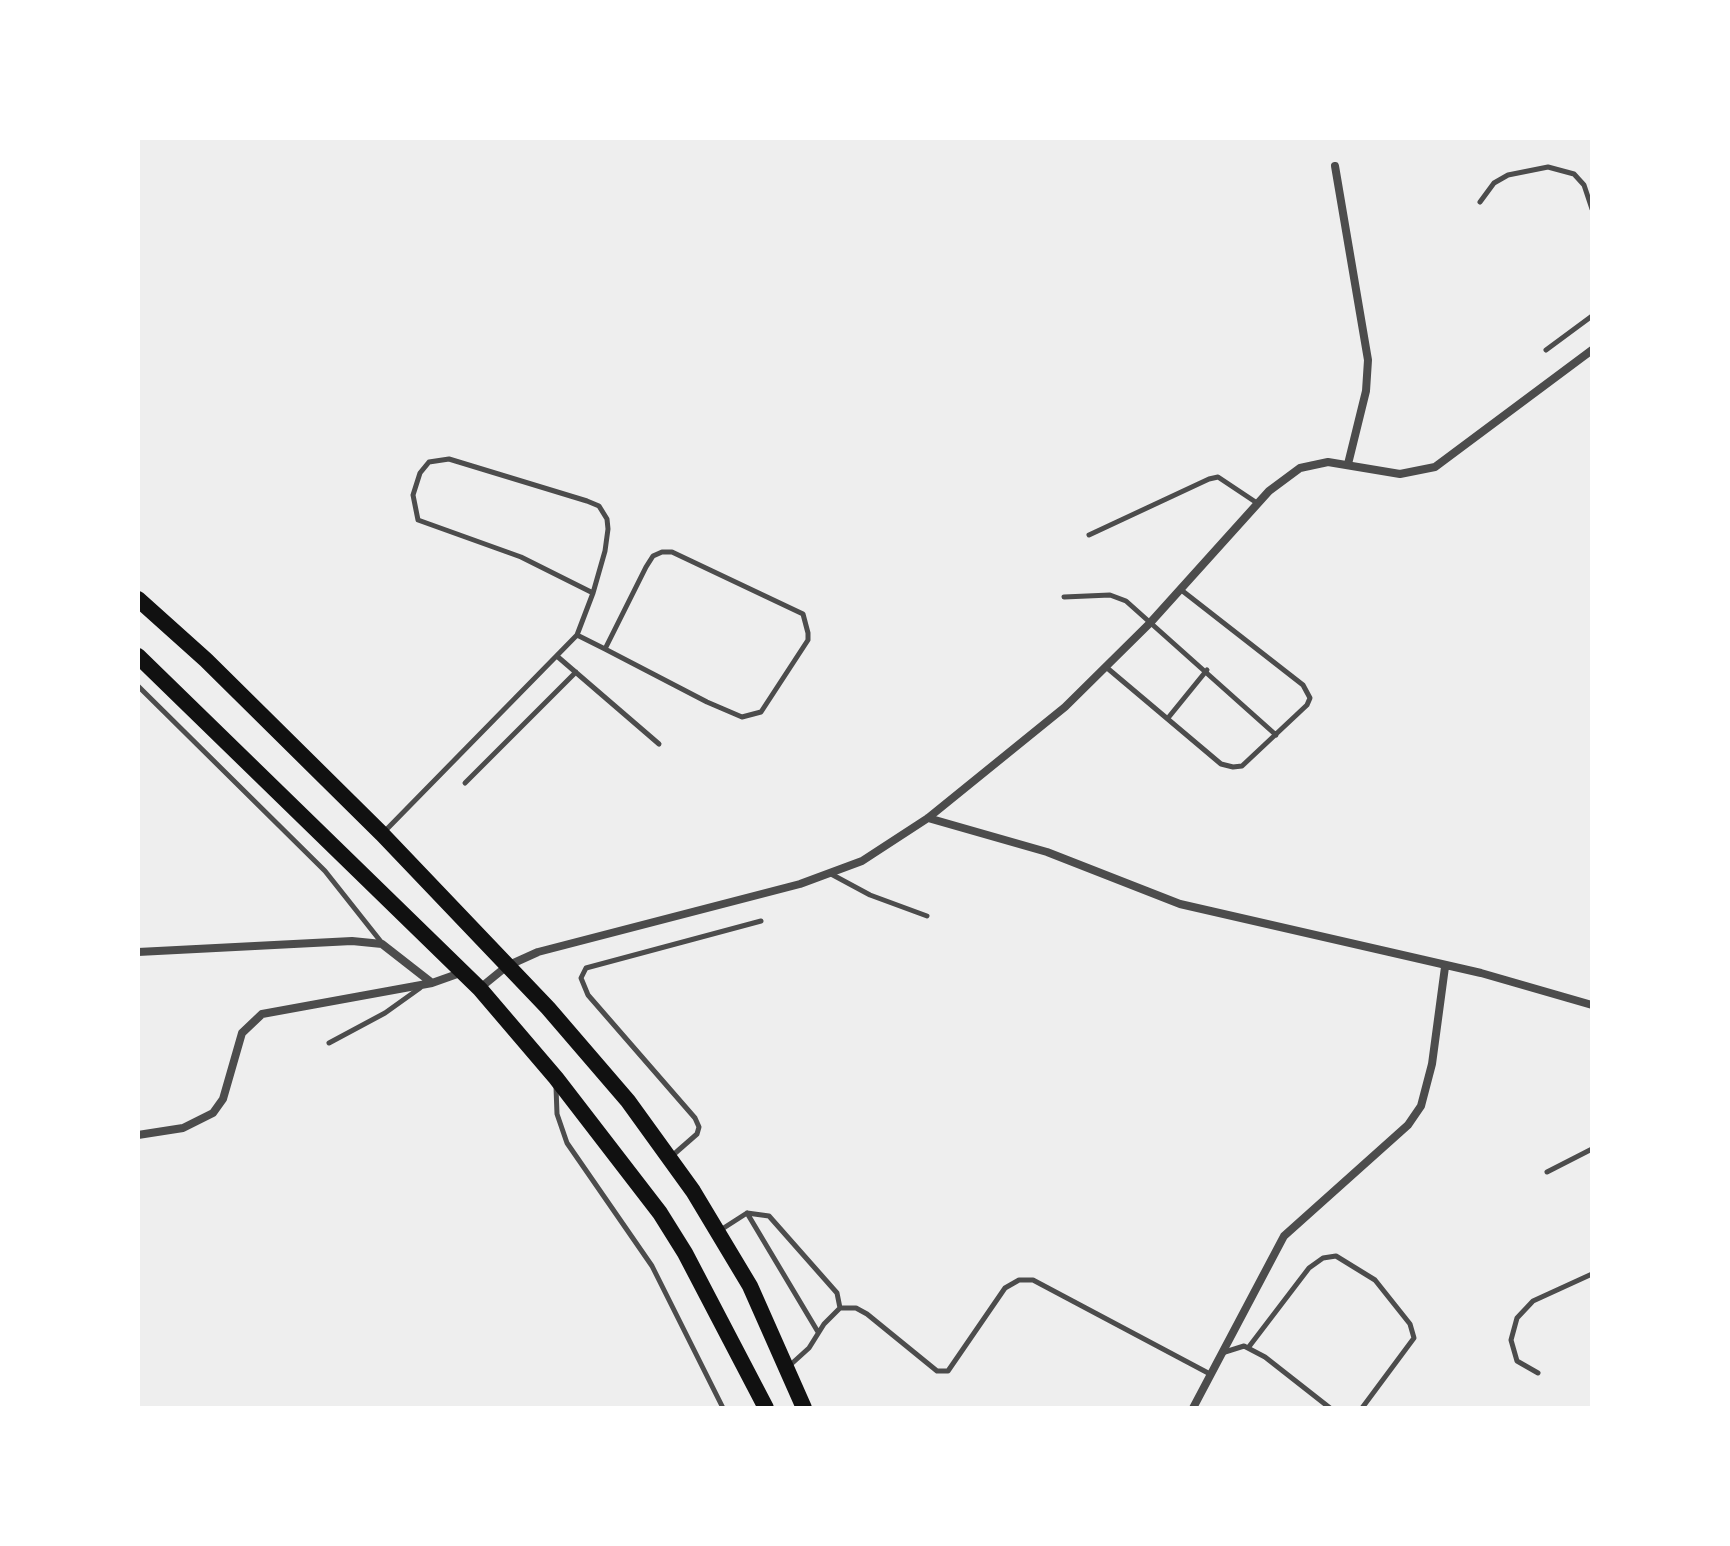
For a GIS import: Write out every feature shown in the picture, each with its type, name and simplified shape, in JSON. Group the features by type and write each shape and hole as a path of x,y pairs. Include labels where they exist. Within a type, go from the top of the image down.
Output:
{"main road":[{"path":"138,599 206,660 382,834 507,966 628,1101 718,1231 750,1286 804,1408"},
{"path":"138,656 480,989 556,1078 685,1253 766,1408"}],"street":[{"path":"1335,166 1368,360 1366,391 1348,464"},
{"path":"480,989 507,966 538,952 831,874 862,861 928,818 1006,758 1106,667 1258,503 1300,468 1328,462 1378,473 1400,474 1435,467 1592,350"},
{"path":"928,818 1047,852 1180,904 1543,989 1592,1005"},
{"path":"138,952 332,941 382,944 432,983"},
{"path":"1193,1408 1284,1236 1408,1125 1421,1106 1432,1064 1445,967"},
{"path":"138,1135 183,1128 213,1113 223,1099 242,1033 262,1014 421,987 463,972"}],"lane":[{"path":"1480,202 1494,183 1508,175 1548,167 1574,174 1584,185 1592,209"},
{"path":"1546,350 1592,316"},
{"path":"382,834 577,635 593,593 608,529 607,519 599,506 449,459 429,462 420,473 413,501 418,520 521,557 593,593"},
{"path":"1089,535 1218,477 1258,503"},
{"path":"577,635 707,702 742,717 753,717 761,712 808,640 808,633 803,614 672,552 662,552 653,556 646,567 605,649"},
{"path":"1106,667 1221,764 1233,767 1242,766 1307,705 1310,698 1303,685 1179,589"},
{"path":"1064,597 1110,595 1126,601 1207,670 1276,735"},
{"path":"558,657 659,744"},
{"path":"1168,718 1207,670"},
{"path":"465,783 576,672"},
{"path":"138,686 325,871 382,944"},
{"path":"831,874 870,895 927,916"},
{"path":"669,1158 697,1134 699,1127 695,1118 588,995 581,978 586,968 761,921"},
{"path":"329,1043 385,1013 421,987"},
{"path":"556,1078 557,1114 567,1143 652,1266 723,1408"},
{"path":"1547,1172 1592,1149"},
{"path":"718,1231 747,1213 759,1212 777,1222 832,1285 840,1300 840,1308 818,1332 809,1348 787,1367"},
{"path":"747,1213 818,1332"},
{"path":"1248,1348 1309,1268 1323,1258 1336,1256 1375,1280 1410,1324 1414,1338 1362,1408"},
{"path":"1538,1373 1517,1361 1511,1340 1517,1318 1533,1301 1592,1274"},
{"path":"840,1308 856,1308 867,1314 937,1371 948,1371 1005,1288 1019,1280 1033,1280 1210,1374"},
{"path":"1218,1358 1229,1349 1248,1348 1330,1408"}],"shaded area":[{"path":"138,138 1592,138 1592,1408 138,1408"}]}
